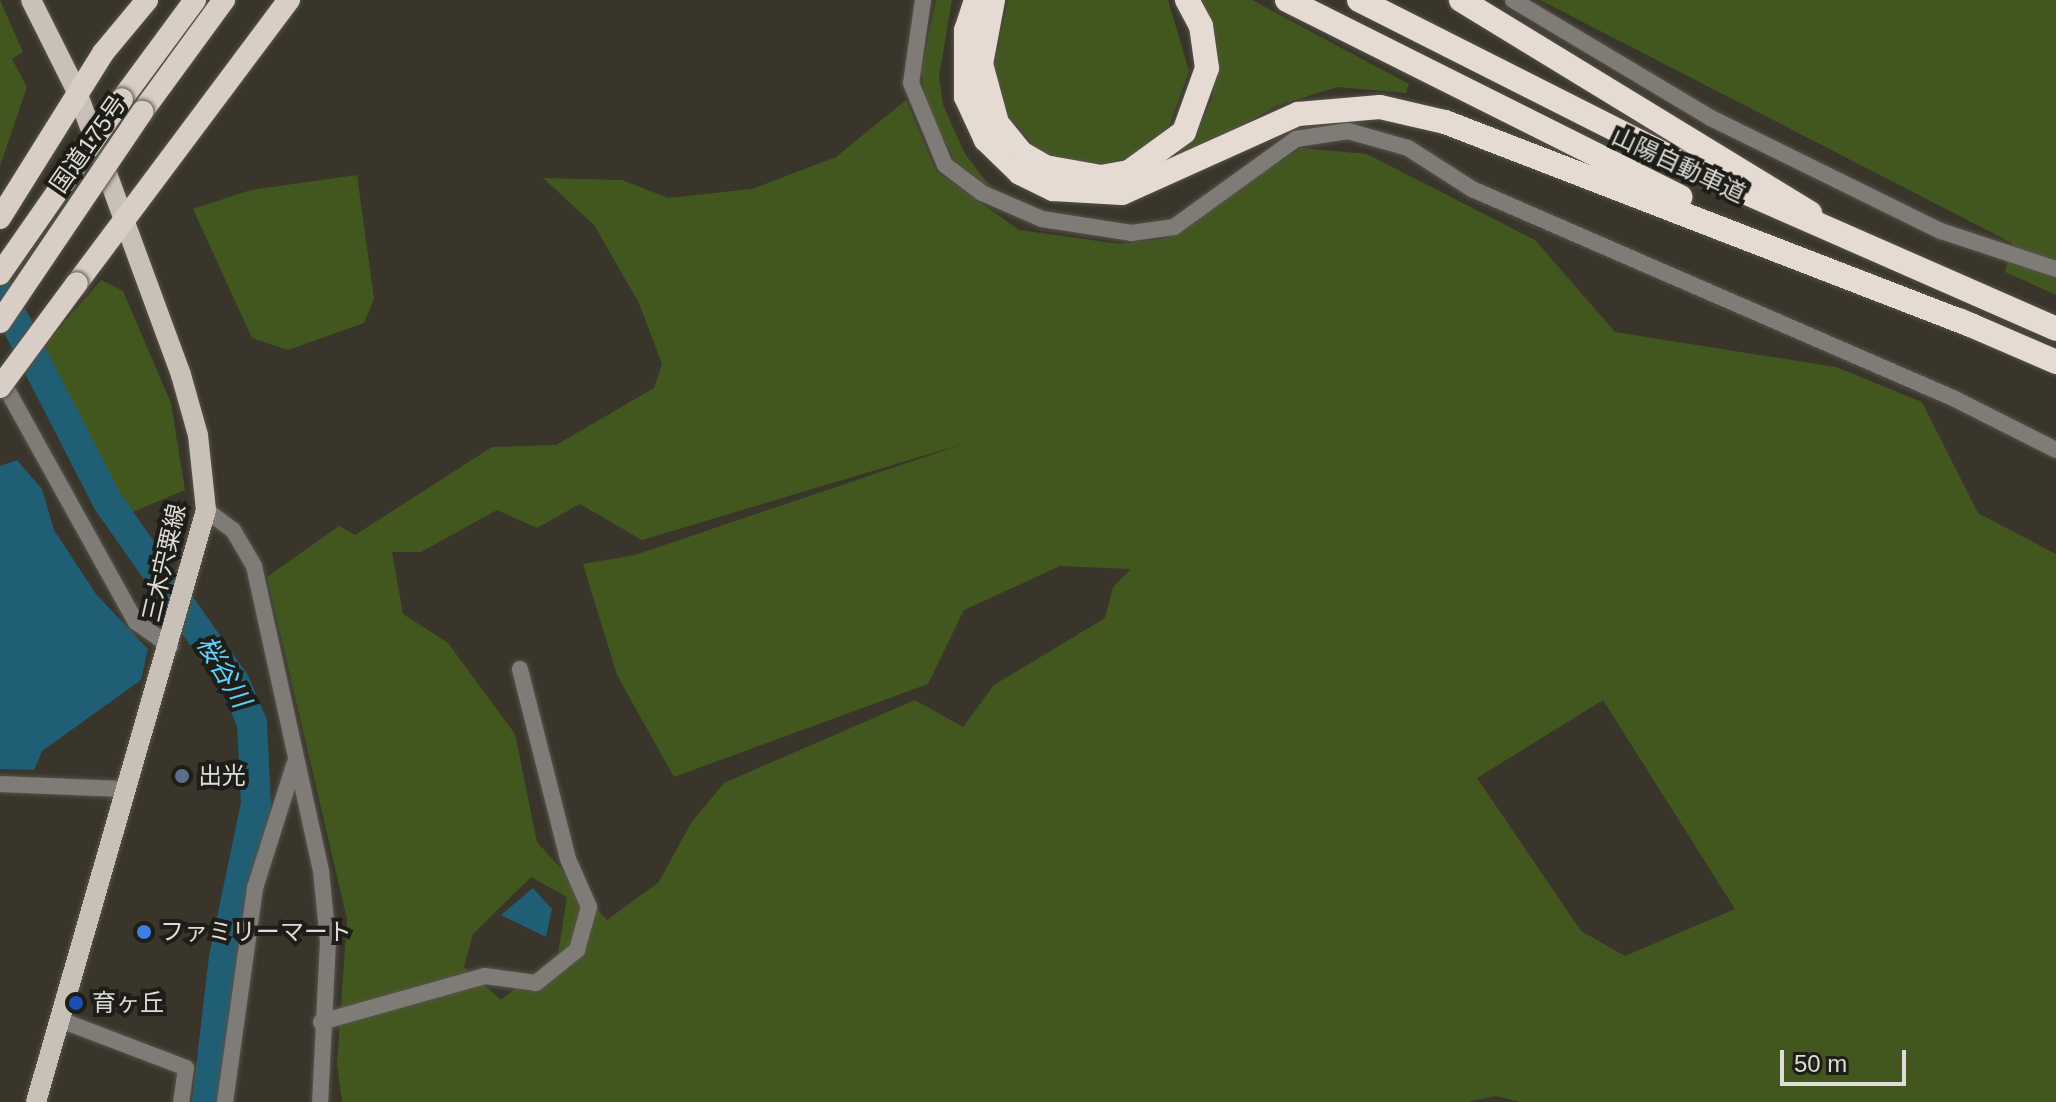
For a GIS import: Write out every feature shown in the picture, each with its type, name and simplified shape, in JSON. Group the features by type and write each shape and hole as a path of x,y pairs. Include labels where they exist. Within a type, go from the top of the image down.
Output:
{"highway":[{"path":"0,218 77,92 147,0"},
{"name":"国道175号","path":"0,274 195,0"},
{"name":"国道175号","path":"0,322 142,112 224,0"},
{"path":"0,387 77,283 128,221 289,0"},
{"path":"976,0 966,30 966,97 986,140 1020,173 1053,189 1122,193 1298,114 1380,107 1458,127 1973,326"},
{"path":"993,0 981,64 997,123 1021,153 1045,167 1101,177 1129,172 1184,132 1207,68 1201,26 1187,0"},
{"name":"山陽自動車道","path":"1287,0 1696,205 2056,362"},
{"name":"山陽自動車道","path":"1359,0 1834,233 2056,329"},
{"path":"1461,0 1784,191 1834,233"}],"main road":[{"name":"三木宍粟線","path":"31,0 77,92 128,221 198,435 206,510 188,585 36,1102"}],"street":[{"path":"923,0 911,83 945,165 982,193 1042,219 1131,233 1174,227 1296,139 1348,131 1408,148 1472,189 1953,398 2056,450"},
{"path":"1513,0 1711,118 1869,196 2004,257 2056,269"},
{"path":"0,377 136,622 172,640"},
{"path":"206,510 233,530 254,566 294,763 321,871 328,941 321,1022 320,1102"},
{"path":"321,1022 485,976 536,983 577,950 589,907 568,859 520,669"},
{"path":"225,1102 255,888 294,763"},
{"path":"0,784 127,789"},
{"path":"58,1019 186,1068 181,1102"}],"green space":[{"path":"0,0 23,52 12,59 27,87 0,166"},
{"path":"936,0 952,0 939,76 943,105 965,154 993,190 956,162 927,108 921,71"},
{"path":"1008,0 1168,0 1189,71 1169,127 1135,155 1106,164 1062,161 1035,147 1005,112 994,67"},
{"path":"1198,0 1252,0 1409,84 1406,93 1337,87 1276,106 1161,173 1196,134 1212,99 1217,58"},
{"path":"1540,0 2056,0 2056,295 2005,272 2012,243"},
{"path":"906,100 936,171 1019,230 1120,244 1163,239 1301,148 1367,154 1535,240 1615,332 1836,367 1922,402 1978,513 2056,554 2056,1102 1520,1102 1496,1096 1467,1102 342,1102 337,1064 347,919 267,577 339,526 355,535 492,447 556,445 654,388 662,364 639,303 594,225 543,178 622,180 668,198 752,189 836,157","holes":["966,443 635,555 583,564 617,675 674,777 928,684 964,610 1060,566 1131,569 1113,587 1105,618 994,685 963,727 915,700 724,783 691,823 659,882 607,920 537,842 515,734 448,643 403,614 392,552 421,552 497,510 537,528 580,504 642,540","1603,700 1735,909 1625,956 1581,931 1477,778","531,877 567,897 558,954 501,1000 464,967 473,934"]},
{"path":"357,175 374,299 364,323 288,350 252,338 193,209 251,190"},
{"path":"101,280 123,291 171,403 185,490 128,514 43,347"}],"water":[{"path":"17,460 42,489 54,530 96,594 148,649 141,680 42,751 34,770 0,769 0,466"},
{"path":"533,888 552,909 546,937 501,915"}],"waterway":[{"name":"桜谷川","path":"0,292 108,502 235,683 252,723 256,804 224,957 207,1102"}],"place":[{"name":"出光","path":"182,776"},
{"name":"ファミリーマート","path":"144,932"},
{"name":"育ヶ丘","path":"76,1003"}]}
